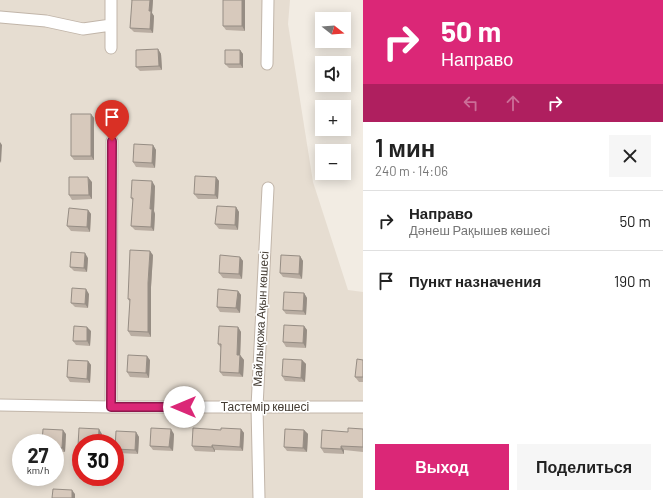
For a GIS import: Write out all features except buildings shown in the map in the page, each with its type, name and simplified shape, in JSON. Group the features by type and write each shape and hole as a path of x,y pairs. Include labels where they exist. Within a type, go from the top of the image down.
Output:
{"street":[{"path":"111,48 112,0"},
{"path":"267,64 268,0"},
{"path":"0,18 46,21 83,29 111,25"},
{"path":"111,407 112,141"},
{"name":"Майлықожа Ақын көшесі","path":"259,498 257,407 268,188"},
{"name":"Тастемір көшесі","path":"0,405 111,407 363,407"}],"shaded area":[{"path":"0,0 290,0 288,24 313,182 348,290 363,292 363,498 0,498"}],"route":[{"path":"112,141 111,407 184,407"}]}
